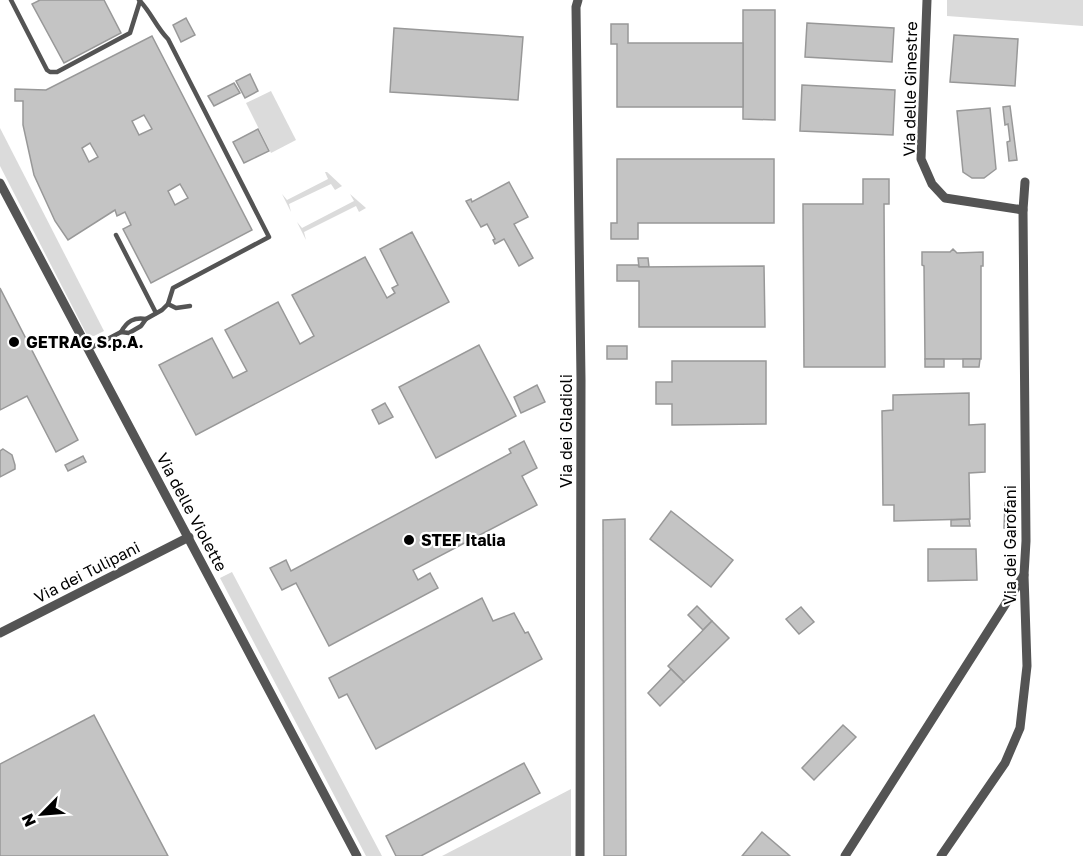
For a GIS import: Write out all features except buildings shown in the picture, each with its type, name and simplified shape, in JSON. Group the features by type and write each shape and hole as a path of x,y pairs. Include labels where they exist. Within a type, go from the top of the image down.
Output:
{"street":[{"name":"Via delle Ginestre","path":"927,1 921,159 932,184 945,198 1023,210"},
{"name":"Via dei Gladioli","path":"576,2 581,380 580,856"},
{"name":"Via dei Garofani","path":"941,856 1005,763 1020,728 1027,666 1024,575 1026,541 1023,210 1025,182"},
{"name":"Via delle Violette","path":"0,183 357,856"},
{"name":"Via dei Tulipani","path":"0,633 189,537"},
{"path":"845,856 1024,575"}],"lane":[{"path":"10,0 50,72 57,72 130,33 139,0 149,10 160,31 168,39 269,237 173,288 168,304 146,319 141,326 129,333 121,332 87,350"},
{"path":"116,235 156,313"},
{"path":"168,304 176,308 190,306"},
{"path":"121,332 125,323 136,318 146,319"}],"shaded area":[{"path":"947,0 1083,0 1083,26 947,16"},
{"path":"271,91 296,140 271,153 246,103"},
{"path":"0,128 104,331 94,336 87,335 0,166"},
{"path":"325,172 342,186 335,190 331,184 289,204 291,212 282,194 287,200 328,179"},
{"path":"350,194 366,208 359,212 356,206 304,232 306,240 297,222 302,228 354,201"},
{"path":"232,572 382,856 366,856 220,578"},
{"path":"571,789 571,856 442,856"}],"place":[{"name":"GETRAG S.p.A.","path":"14,342"},
{"name":"STEF Italia","path":"409,540"}]}
